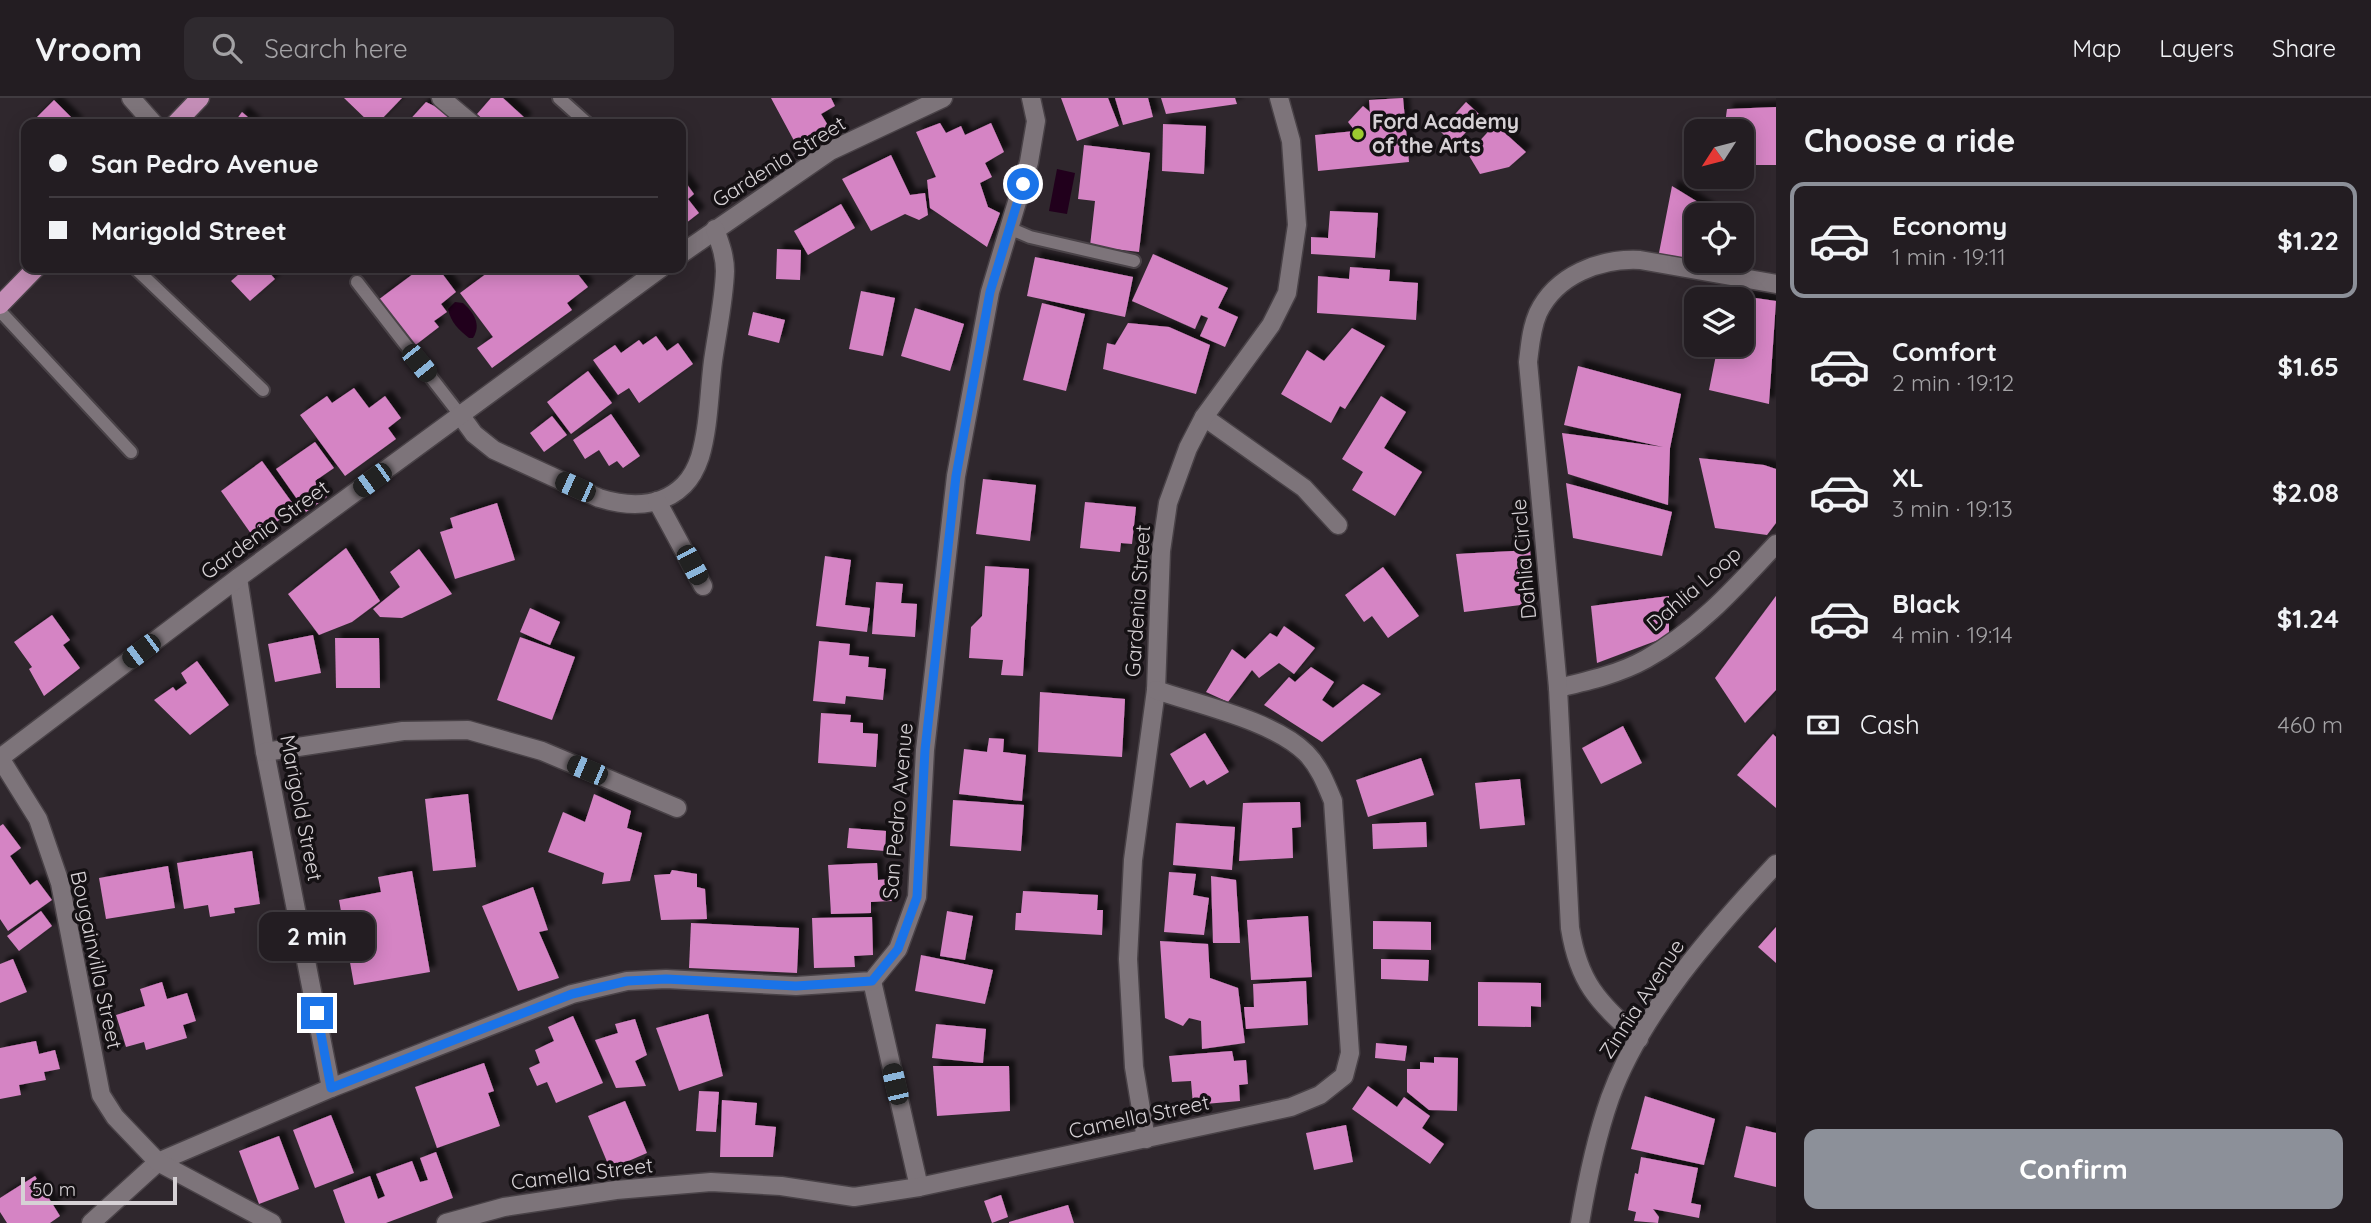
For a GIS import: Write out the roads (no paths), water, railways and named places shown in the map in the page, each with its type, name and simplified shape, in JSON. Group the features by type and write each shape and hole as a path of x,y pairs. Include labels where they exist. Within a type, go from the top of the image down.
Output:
{"main road":[{"path":"185,119 200,98"},
{"path":"0,305 31,273"}],"street":[{"path":"131,98 150,119"},
{"path":"441,98 466,119"},
{"name":"Gardenia Street","path":"686,250 831,151 943,98"},
{"name":"San Pedro Avenue","path":"872,981 898,949 917,897 925,750 956,476 990,292 1029,162 1036,121 1031,98"},
{"name":"Gardenia Street","path":"1146,1139 1134,1067 1128,959 1133,860 1156,690 1161,551 1168,503 1188,449 1205,417 1271,325 1287,293 1297,225 1291,141 1279,98"},
{"path":"461,416 474,434 494,450 599,498 626,504 657,501 672,494 685,484 700,456 725,271 721,245 715,229"},
{"name":"Dahlia Circle","path":"1639,1039 1607,1010 1588,985 1575,958 1570,928 1558,688 1528,362 1531,335 1538,313 1550,295 1573,275 1619,259 1640,260 1776,284"},
{"name":"Gardenia Street","path":"0,758 238,578 655,273"},
{"path":"1205,417 1304,488 1338,524"},
{"path":"657,501 703,586"},
{"name":"Dahlia Loop","path":"1558,688 1614,673 1645,659 1679,637 1728,595 1776,544"},
{"name":"Marigold Street","path":"238,578 265,751 331,1088"},
{"name":"Camella Street","path":"446,1223 504,1207 616,1190 711,1182 781,1186 854,1198 919,1187 1291,1107 1320,1095 1344,1076 1350,1053 1333,801 1322,776 1307,754 1273,729 1156,690"},
{"path":"265,751 403,731 468,730 542,751 677,808"},
{"name":"Bougainvilla Street","path":"0,758 38,820 60,883 101,1095 115,1118 158,1162 272,1223"},
{"name":"Zinnia Avenue","path":"1580,1223 1610,1098 1639,1039 1703,946 1776,864"},
{"path":"91,1223 158,1162 331,1088 572,994 627,981 666,979 796,986 872,981 919,1187"}],"lane":[{"path":"559,98 582,119"},
{"path":"1009,228 1030,237 1134,261"},
{"path":"140,273 263,390"},
{"path":"357,282 461,416"},
{"path":"0,311 131,452"}],"place":[{"name":"Ford Academy of the Arts","path":"1358,134"}]}
